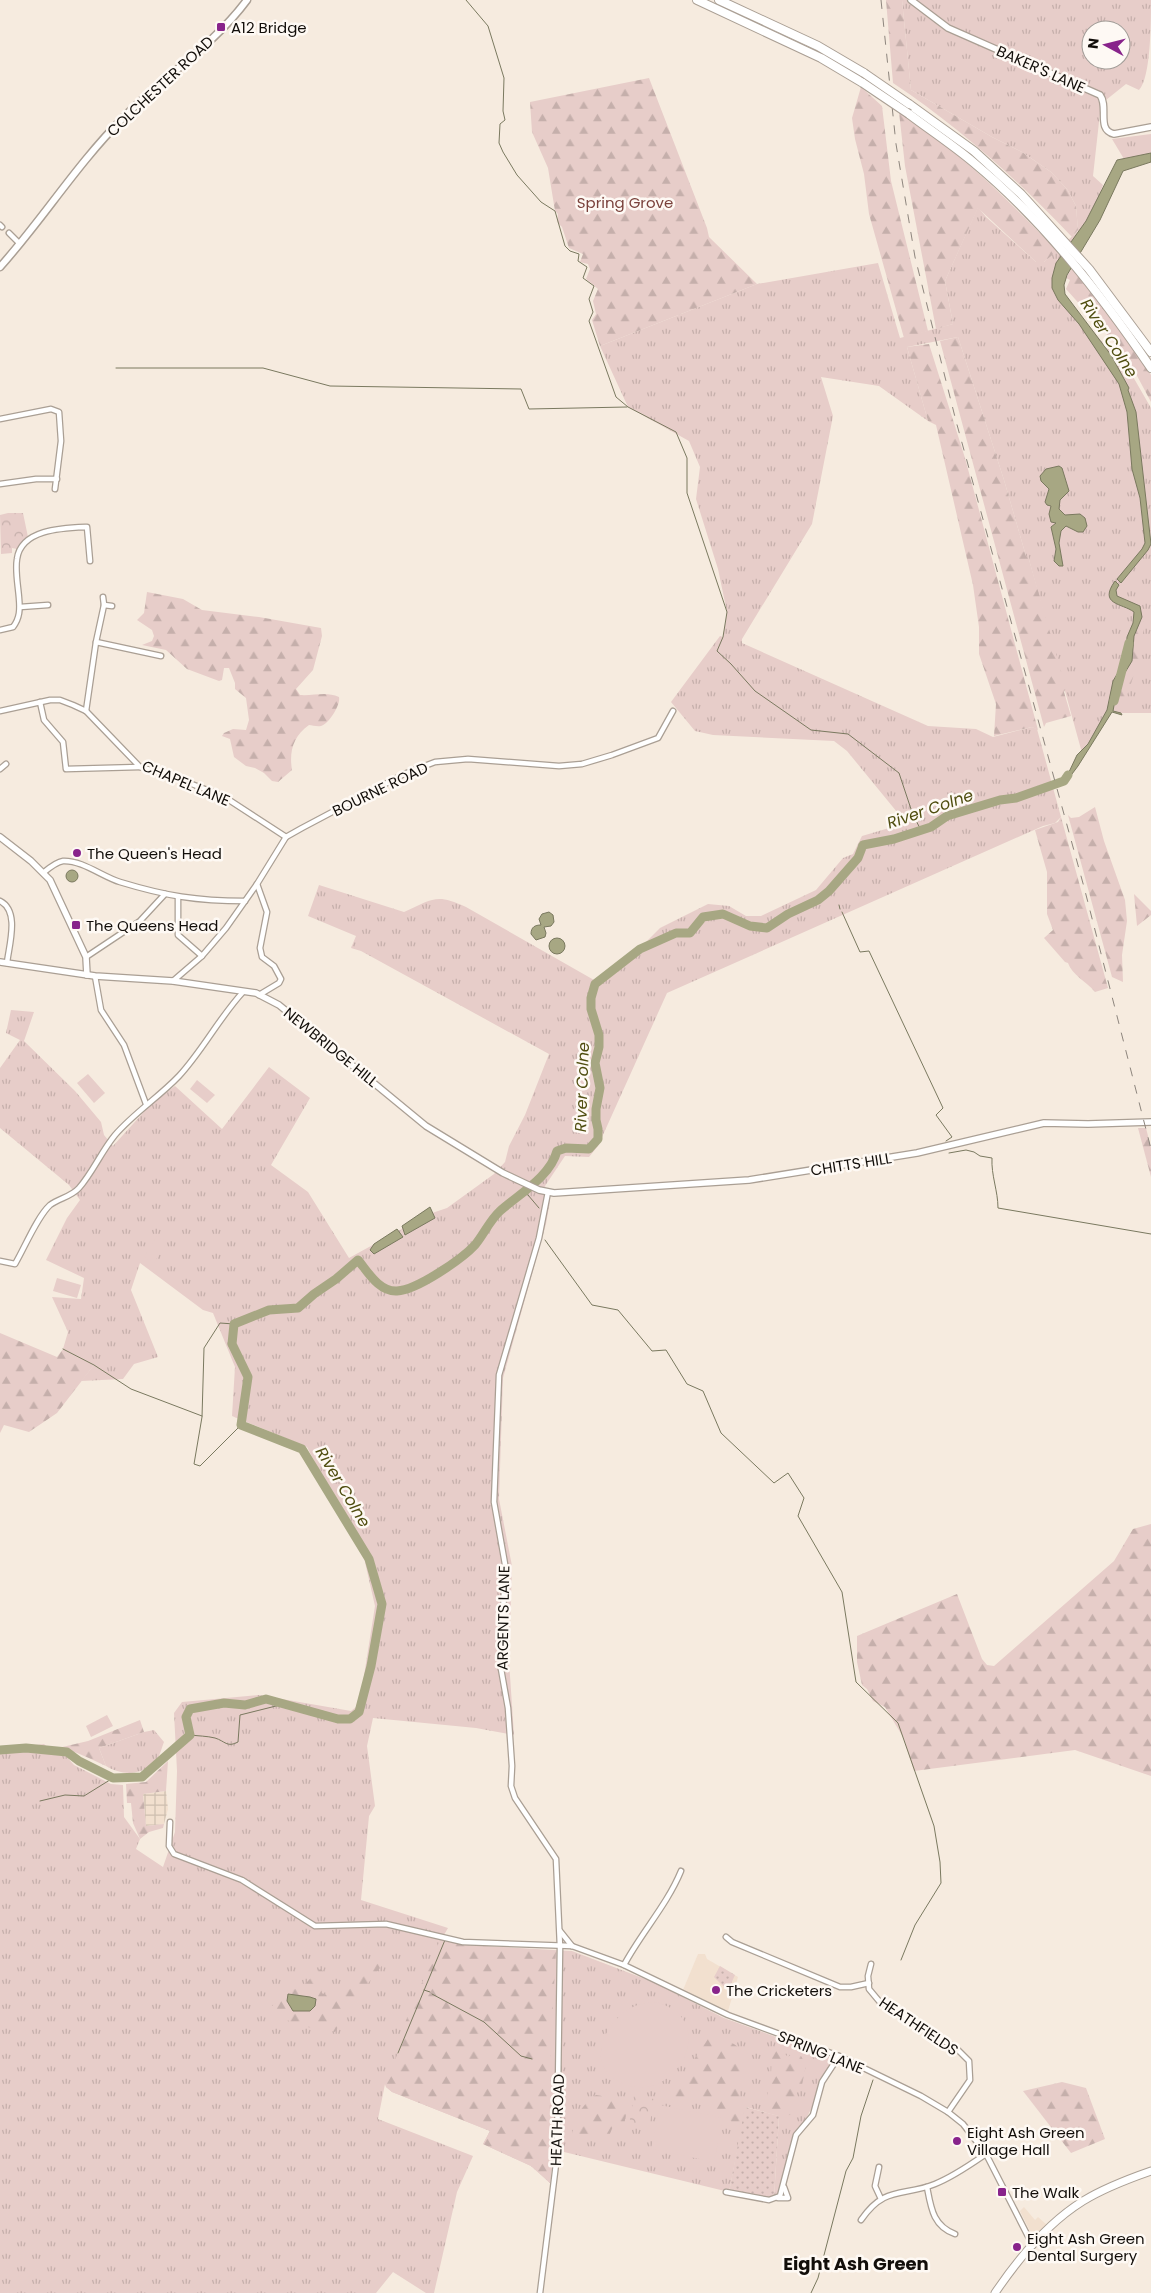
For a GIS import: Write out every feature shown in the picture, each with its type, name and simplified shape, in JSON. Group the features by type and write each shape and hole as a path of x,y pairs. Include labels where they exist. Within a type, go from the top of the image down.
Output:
{"highway":[{"path":"697,0 821,58 909,114 972,161 1011,195 1086,272 1151,352"},
{"path":"720,0 818,46 864,73 974,151 1021,194 1057,232 1151,368"}],"main road":[{"name":"COLCHESTER ROAD","path":"0,268 53,200 119,121 207,44 236,15 246,0"},
{"path":"995,2293 1033,2246 1062,2217 1084,2201 1126,2180 1151,2171"}],"street":[{"name":"BAKER'S LANE","path":"911,0 948,28 1100,95 1103,102 1104,126 1110,133 1114,134 1151,127"},
{"path":"9,233 20,244"},
{"path":"0,419 56,409 61,423 61,440 55,488"},
{"path":"0,484 36,479 57,479"},
{"path":"0,630 13,626 18,618 20,607 16,564 19,551 24,543 45,532 87,527 90,561"},
{"path":"86,711 96,642 104,605 102,597"},
{"path":"20,607 48,605"},
{"path":"104,605 112,606"},
{"path":"96,642 161,656"},
{"name":"CHAPEL LANE","path":"0,711 40,702 60,700 86,711 140,767 168,775 223,796 286,837"},
{"path":"40,702 44,720 62,742 66,769 140,767"},
{"name":"BOURNE ROAD","path":"286,837 404,774 435,762 468,760 559,766 582,764 605,758 658,738 673,711"},
{"path":"0,770 6,764"},
{"path":"0,837 43,873 58,892 86,957 87,974"},
{"path":"173,981 202,956 226,928 257,884 286,837"},
{"path":"43,873 62,861 74,863 115,881 178,898 203,901 246,899 262,892"},
{"path":"257,884 262,892 267,912 260,948 262,957 274,966 281,979 279,983 260,994"},
{"path":"86,957 140,921 166,894"},
{"path":"178,898 178,935 202,956"},
{"path":"0,901 8,906 12,916 3,962"},
{"name":"NEWBRIDGE HILL","path":"3,962 96,976 173,981 260,994 279,1005 426,1126 503,1173 539,1190 548,1192"},
{"path":"96,976 101,1010 124,1045 146,1104"},
{"path":"0,1262 15,1264 38,1221 48,1207 61,1197 68,1196 78,1190 115,1135 146,1104 178,1077 229,1007 243,992"},
{"name":"CHITTS HILL","path":"548,1192 569,1194 749,1180 917,1153 1044,1123 1151,1122"},
{"name":"ARGENTS LANE","path":"548,1192 539,1238 499,1376 494,1502 505,1564 501,1669 508,1708 512,1766 511,1786 515,1798 556,1859 560,1947"},
{"name":"SPRING LANE","path":"170,1822 170,1846 174,1854 242,1880 316,1926 386,1924 463,1942 572,1946 624,1965 728,2015 839,2056 948,2112 964,2126 986,2154 1033,2246"},
{"path":"624,1965 636,1943 674,1891 681,1871"},
{"path":"559,1930 572,1946"},
{"path":"726,1937 732,1942 840,1987 851,1987 869,1983"},
{"name":"HEATH ROAD","path":"540,2293 557,2156 560,1947"},
{"name":"HEATHFIELDS","path":"871,1964 869,1989 879,2001 956,2048 969,2061 970,2080 948,2112"},
{"path":"726,2192 776,2199 780,2196 784,2187 796,2135 813,2114 822,2082 839,2056"},
{"path":"860,2220 866,2211 889,2194 927,2187 956,2174 986,2154"},
{"path":"879,2167 875,2186 881,2199"},
{"path":"927,2187 932,2213 937,2222 945,2230 955,2234"}],"shaded area":[{"path":"1151,153 1151,162 1123,171 1100,220 1067,275 1064,285 1065,294 1111,355 1129,388 1128,390 1136,412 1151,544 1121,583 1117,579 1145,543 1140,498 1132,469 1127,412 1119,384 1079,324 1058,300 1052,288 1052,278 1056,263 1086,221 1117,160"},
{"path":"1059,466 1062,468 1069,491 1060,500 1059,509 1065,515 1080,514 1085,518 1087,526 1083,532 1078,532 1066,526 1061,531 1059,543 1063,566 1059,566 1054,561 1056,549 1051,527 1056,523 1051,522 1049,514 1051,506 1045,502 1049,489 1041,481 1040,476 1046,469"},
{"path":"1115,581 1119,585 1116,590 1117,596 1140,606 1142,617 1134,636 1132,661 1118,684 1113,711 1122,715 1112,712 1078,766 1066,782 1060,786 1058,781 1069,772 1077,755 1088,744 1107,710 1113,681 1126,659 1127,637 1133,623 1134,612 1110,599 1110,589"},
{"path":"72,870 78,876 72,882 66,876"},
{"path":"549,912 553,915 554,922 551,926 544,927 545,937 536,940 531,934 532,930 535,926 541,925 539,919 542,914"},
{"path":"557,938 565,946 557,954 549,946"},
{"path":"430,1207 435,1218 405,1235 402,1226"},
{"path":"397,1229 403,1237 374,1254 370,1250 374,1244"},
{"path":"166,1791 168,1809 164,1824 146,1826 143,1794"},
{"path":"698,1954 705,1954 707,1959 738,1977 728,2011 683,1990"},
{"path":"288,1994 316,1999 315,2006 310,2011 293,2011 287,2001"},
{"path":"1024,2207 1035,2220 1038,2217 1047,2225 1037,2236 1032,2235 1020,2211"}],"green space":[{"path":"886,0 902,0 911,90 992,137 1022,152 1051,172 1067,189 1076,206 1078,230 1072,237 1031,195 987,155 893,83"},
{"path":"902,0 1151,0 1150,48 1143,84 1139,90 1126,84 1101,104 1093,176 1103,185 1087,229 1053,287 1132,375 1151,408 1151,713 1121,713 1113,711 1082,753 1028,556 1026,556 1004,480 958,337 907,347 928,421 879,386 821,377 833,416 812,524 742,639 742,643 928,726 976,729 993,737 1032,727 1037,729 1061,817 1055,823 1043,826 667,993 598,1146 589,1157 565,1156 545,1186 550,1201 546,1224 503,1378 499,1499 512,1566 509,1661 514,1735 476,1728 373,1718 367,1746 375,1806 369,1816 361,1900 448,1928 441,1940 466,1945 572,1951 653,1982 724,2018 831,2057 832,2061 819,2083 815,2102 803,2124 794,2134 779,2192 774,2198 779,2116 746,2107 729,2192 560,2151 553,2156 550,2183 531,2166 483,2144 490,2131 392,2092 385,2084 378,2119 473,2156 457,2192 434,2293 426,2293 393,2272 376,2293 0,2293 0,1749 44,1744 53,1752 66,1756 74,1765 111,1784 123,1785 124,1817 140,1839 136,1849 163,1867 175,1832 177,1771 174,1713 182,1702 259,1695 351,1711 356,1707 363,1682 375,1606 364,1558 307,1447 232,1416 235,1367 213,1313 203,1310 140,1263 131,1290 158,1357 134,1364 123,1379 81,1381 94,1365 63,1349 68,1332 52,1297 81,1299 84,1278 46,1260 67,1218 80,1200 69,1185 0,1128 0,1068 20,1040 6,1033 11,1010 34,1012 24,1041 75,1091 101,1122 104,1135 113,1146 152,1103 175,1086 222,1129 269,1067 310,1098 271,1165 308,1192 349,1258 429,1214 447,1208 494,1174 505,1162 509,1146 525,1115 549,1054 361,951 351,948 356,936 308,916 319,885 404,912 435,899 448,900 466,907 594,980 645,943 660,928 708,904 729,906 746,916 761,916 816,890 843,858 853,854 862,836 906,823 847,751 834,741 713,735 695,731 671,702 720,636 723,637 727,612 718,569 696,499 700,467 689,441 628,407 600,346 757,284 878,263 900,338 953,324 945,281 978,207 986,217 1036,262 1044,262 1078,231 1076,206 1067,189 1051,172 1022,152 992,137 911,90"},
{"name":"Spring Grove","path":"649,78 709,237 757,284 600,346 592,320 596,314 593,301 598,289 586,279 590,269 588,264 580,262 583,254 569,248 562,227 557,222 558,214 555,211 548,168 532,132 530,102"},
{"path":"861,87 882,106 891,181 928,331 904,338 869,214 864,174 855,139 852,118"},
{"path":"899,112 942,142 982,176 1057,251 1044,262 1036,262 978,208 945,281 953,324 936,329 905,166"},
{"path":"1151,134 1151,153 1124,159 1112,139"},
{"path":"1072,268 1134,347 1151,375 1151,402 1127,357 1066,289 1070,280 1066,278"},
{"path":"958,337 1004,480 1026,556 1028,556 1066,688 1064,692 1071,716 1046,723 1044,727 940,341"},
{"path":"929,344 965,458 1038,730 1032,727 994,736 996,704 979,654 979,627 973,585 936,425 928,421 907,347"},
{"path":"23,513 28,537 17,549 12,548 12,553 1,554 0,515"},
{"path":"147,592 183,599 202,610 259,617 321,628 322,636 313,670 296,689 300,695 334,695 339,697 338,705 324,725 309,725 299,734 293,745 291,757 292,770 278,782 272,781 264,773 246,766 234,757 230,739 222,736 233,729 246,730 249,720 246,698 235,689 235,683 229,668 224,668 222,680 219,681 187,669 166,650 142,645 152,641 154,636 152,630 137,620 144,613"},
{"path":"1142,617 1144,624 1141,654 1121,713 1113,711 1118,684 1132,661 1134,636"},
{"path":"1095,807 1104,841 1125,900 1127,921 1122,955 1123,982 1112,977 1068,815 1071,818 1079,817"},
{"path":"1061,817 1108,988 1095,992 1076,975 1068,963 1044,938 1053,930 1047,914 1047,872 1035,830 1058,822"},
{"path":"1134,894 1151,911 1151,915 1137,926"},
{"path":"88,1074 105,1093 94,1103 77,1083"},
{"path":"197,1080 215,1095 207,1103 190,1089"},
{"path":"1138,1128 1146,1128 1151,1148 1151,1177"},
{"path":"157,1236 167,1242 154,1263 144,1257"},
{"path":"57,1278 81,1285 77,1298 53,1291"},
{"path":"0,1333 57,1357 63,1349 94,1365 57,1413 29,1432 4,1425 0,1433"},
{"path":"1151,1524 1151,1776 1075,1750 914,1771 903,1737 885,1707 873,1701 867,1689 862,1685 857,1662 857,1636 957,1594 982,1659 987,1665 994,1666 1114,1561 1133,1529"},
{"path":"107,1715 113,1726 91,1737 86,1726"},
{"path":"140,1720 144,1732 99,1748 106,1766 76,1753 58,1748 88,1741"},
{"path":"154,1730 164,1742 159,1756 151,1765 139,1772 132,1773 119,1772 106,1766 99,1748"},
{"path":"168,1761 166,1791 143,1794 146,1826 164,1824 163,1828 149,1832 140,1839 133,1823 131,1803 127,1803 126,1784 146,1782"},
{"path":"440,1940 466,1945 556,1951 551,2041 549,2154 553,2156 550,2183 531,2166 483,2144 490,2131 392,2092 386,2087 385,2082 403,2042 399,2037"},
{"path":"371,1959 383,1964 356,1999 335,2032 320,2028 314,2029 271,2015 268,2009 277,2002 282,1990 301,1988 320,1969 323,1971 321,1993 338,1998 344,1996"},
{"path":"720,1966 735,1975 729,1988 723,1986 714,1977"},
{"path":"655,2002 676,2012 687,2026 688,2043 683,2060 671,2075 655,2085 636,2087 616,2080 607,2072 602,2062 603,2041 608,2030 615,2021 633,2007"},
{"path":"710,2036 732,2043 740,2049 742,2054 747,2071 740,2086 742,2127 735,2127 725,2113 686,2098 667,2101 658,2099 677,2085"},
{"path":"779,2048 788,2057 793,2053 801,2056 806,2065 802,2085 796,2092 794,2106 790,2115 779,2116 764,2112 771,2075 772,2052"},
{"path":"1062,2082 1086,2088 1105,2139 1071,2153 1023,2091"},
{"path":"596,2095 621,2099 627,2112 624,2123 614,2124 609,2136 592,2139 572,2139 572,2132 578,2114"},
{"path":"634,2096 654,2099 649,2128 629,2125"},
{"path":"660,2105 723,2118 714,2162 651,2149"},
{"path":"745,2107 779,2116 774,2198 729,2192"}],"waterway":[{"path":"466,0 488,26 504,78 503,111 505,120 500,124 499,143 517,175 541,202 555,211 565,246 570,251 579,254 578,261 587,267 583,278 594,286 589,299 593,312 589,321 616,397 628,407 676,432 687,458 687,493 727,612 723,637 717,651 755,691 811,730 848,734 899,773 913,815 921,830"},
{"path":"116,368 263,368 330,386 521,389 529,409 627,407"},
{"name":"River Colne","path":"1114,701 1129,643"},
{"name":"River Colne","path":"0,1750 26,1748 67,1752 79,1761 113,1778 142,1777 190,1735 186,1717 190,1709 224,1703 245,1705 266,1699 338,1719 350,1719 359,1712 371,1666 382,1604 369,1559 302,1449 241,1425 248,1377 232,1344 234,1324 269,1310 298,1308 358,1260 379,1285 391,1290 406,1289 427,1280 460,1258 475,1245 496,1215 548,1169 557,1151 566,1148 589,1149 598,1139 596,1109 600,1088 595,1063 599,1047 599,1035 591,1009 591,998 595,984 640,949 676,933 690,933 703,917 723,914 750,926 767,928 788,914 818,900 829,891 858,858 863,845 894,839 931,827 947,816 1000,800 1016,798 1064,781 1068,775"},
{"path":"839,905 840,909"},
{"path":"842,912 860,952 869,951 943,1108 936,1115 952,1137 946,1141"},
{"path":"949,1153 966,1150 980,1156 992,1158 998,1208 1151,1234"},
{"path":"523,1192 539,1208"},
{"path":"545,1240 592,1305 618,1310 652,1351 666,1350 687,1384 703,1391 721,1433 774,1483 788,1473 804,1498 798,1516 842,1592 856,1682 898,1723 934,1826 940,1862 941,1883 915,1925 901,1960"},
{"path":"234,1324 220,1323 204,1348 202,1417 194,1464 200,1466 241,1425"},
{"path":"63,1349 94,1365 131,1389 202,1416"},
{"path":"190,1735 212,1737 229,1744 234,1744 238,1742 240,1715 284,1704"},
{"path":"40,1801 65,1795 84,1796 113,1778"},
{"path":"398,2053 445,1940"},
{"path":"424,1990 430,1992"},
{"path":"432,1994 484,2022 521,2056 532,2059"},
{"path":"811,2293 818,2278 846,2171 853,2158 861,2116 873,2080"}],"railway":[{"path":"881,0 896,144 915,257 956,421 1084,887 1151,1149"}],"place":[{"name":"A12 Bridge","path":"221,27"},
{"name":"The Queen's Head","path":"77,853"},
{"name":"The Queens Head","path":"76,925"},
{"name":"The Cricketers","path":"716,1990"},
{"name":"Eight Ash Green Village Hall","path":"957,2141"},
{"name":"The Walk","path":"1002,2192"},
{"name":"Eight Ash Green Dental Surgery","path":"1017,2247"}],"district":[{"name":"Eight Ash Green","path":"856,2263"}]}
